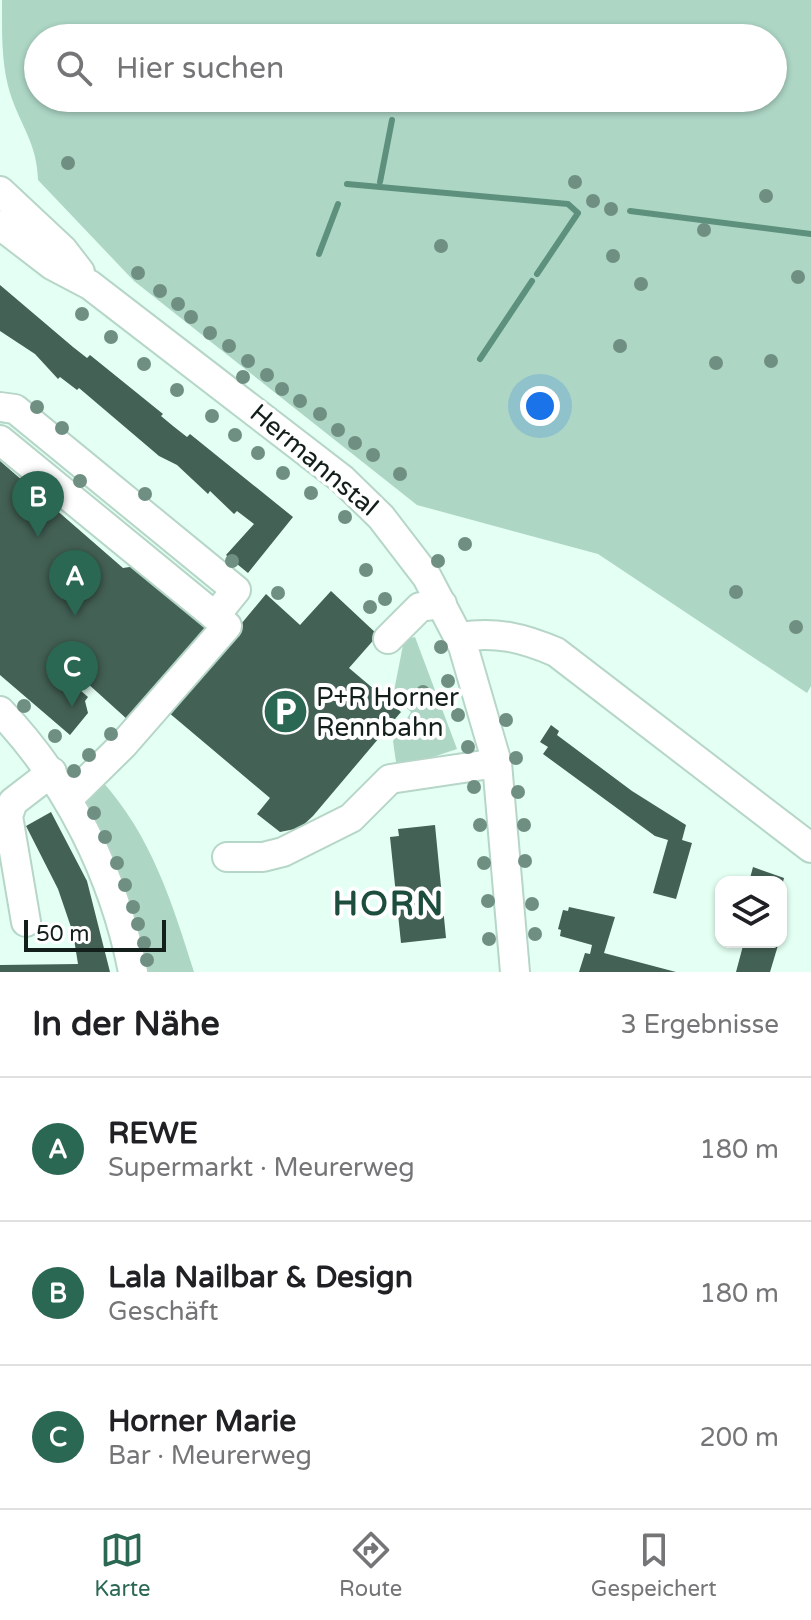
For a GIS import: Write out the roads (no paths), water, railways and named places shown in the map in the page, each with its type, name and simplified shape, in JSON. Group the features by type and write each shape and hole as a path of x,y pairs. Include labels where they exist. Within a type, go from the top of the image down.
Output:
{"street":[{"name":"Hermannstal","path":"0,191 63,250 90,285"},
{"name":"Hermannstal","path":"0,225 52,265 90,285 342,479 399,537 460,637 497,763 515,972"},
{"path":"0,407 15,409 236,590 215,616"},
{"path":"0,440 227,626 169,701 68,799"},
{"path":"388,639 420,607 442,604"},
{"path":"460,637 487,633 520,637 556,652 811,848"},
{"path":"0,711 52,772 68,799 98,861 133,972"},
{"path":"227,857 263,857 283,852 351,818 390,779 497,763"},
{"path":"26,922 8,816 13,802 52,772"}],"waterway":[{"path":"380,182 392,120"},
{"path":"347,184 568,204 578,213 537,274"},
{"path":"319,254 338,204"},
{"path":"630,211 811,234"},
{"path":"480,359 532,281"}],"place":[{"name":"Lala Nailbar & Design","path":"38,537"},
{"name":"REWE","path":"75,616"},
{"name":"Horner Marie","path":"72,707"},
{"name":"P+R Horner Rennbahn","path":"285,712"}],"district":[{"name":"HORN","path":"389,904"}]}
